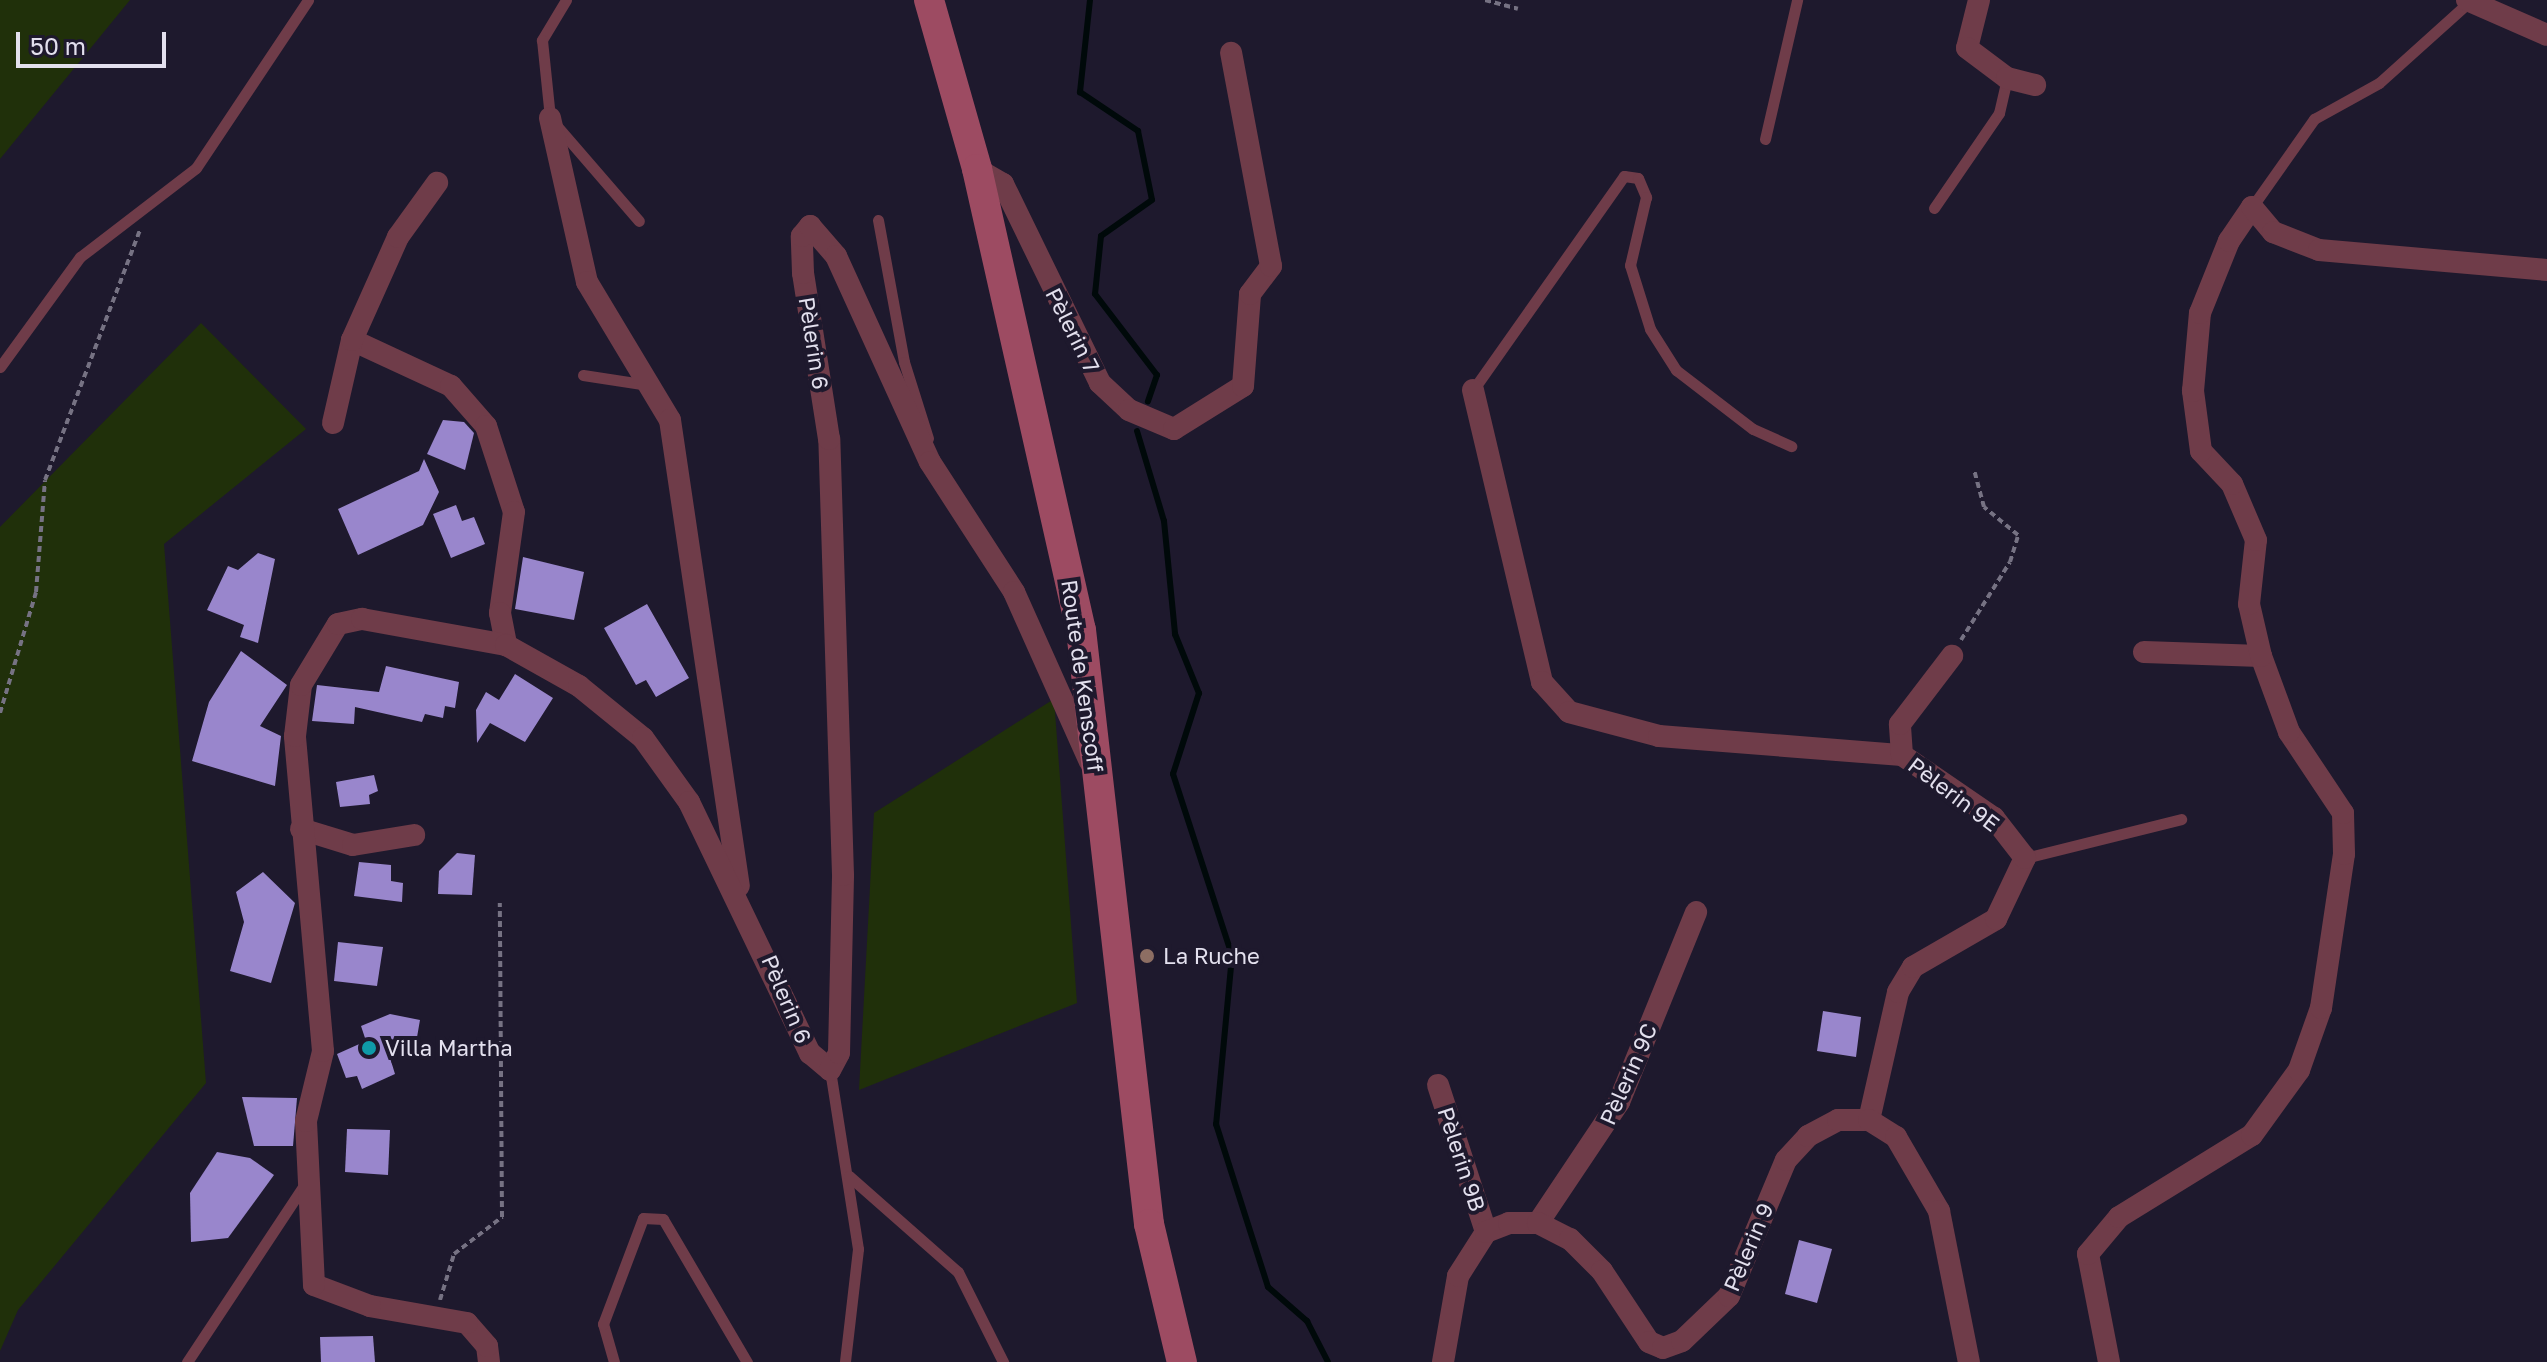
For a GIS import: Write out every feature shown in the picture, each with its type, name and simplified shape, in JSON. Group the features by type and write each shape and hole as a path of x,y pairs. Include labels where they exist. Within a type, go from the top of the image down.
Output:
{"main road":[{"name":"Route de Kenscoff","path":"929,0 977,169 1081,630 1149,1224 1182,1362"}],"street":[{"path":"1979,0 1967,48 2007,78 2035,85"},
{"path":"2468,1 2547,35"},
{"name":"Pèlerin 7","path":"977,169 1003,184 1100,383 1129,410 1174,429 1243,386 1250,294 1271,266 1231,53"},
{"path":"550,118 587,282 670,420 687,506 742,903"},
{"path":"333,423 352,340 398,237 437,183"},
{"path":"2109,1362 2088,1254 2119,1217 2174,1180 2252,1135 2299,1070 2321,1008 2321,966 2344,854 2343,813 2289,732 2261,656 2249,604 2256,540 2232,484 2201,451 2193,391 2200,313 2229,241 2252,207 2273,232 2319,250 2547,270"},
{"name":"Pèlerin 6","path":"489,1362 487,1346 467,1323 314,1285 306,1183 306,1121 323,1051 295,736 301,685 338,624 362,619 506,645 579,686 643,738 689,802 742,903 810,1053 830,1070 839,1053 843,875 829,439 803,273 802,236 810,226 836,256 930,462 1014,592 1099,781"},
{"path":"352,340 451,386 486,426 514,512 500,613 506,645"},
{"path":"1473,390 1542,682 1569,712 1659,736 1902,755"},
{"path":"2144,652 2261,656"},
{"name":"Pèlerin 9E","path":"1952,656 1900,724 1902,755 1994,818 2025,858"},
{"path":"301,829 353,845 414,835"},
{"path":"1969,1362 1939,1211 1896,1137 1869,1120 1905,980 1913,967 1996,919 2025,858"},
{"name":"Pèlerin 9C","path":"1538,1223 1619,1102 1696,912"},
{"name":"Pèlerin 9B","path":"1438,1085 1486,1232"},
{"name":"Pèlerin 9","path":"1538,1223 1570,1239 1602,1271 1649,1342 1666,1355 1729,1296 1786,1160 1808,1136 1838,1120 1869,1120"},
{"path":"1443,1362 1458,1276 1486,1232 1509,1223 1538,1223"}],"lane":[{"path":"0,367 80,257 146,213 229,128 308,0"},
{"path":"566,0 542,40 550,118 639,221"},
{"path":"1765,139 1797,0"},
{"path":"2252,207 2314,119 2379,83 2468,1"},
{"path":"1934,208 1999,113 2007,78"},
{"path":"1473,390 1624,176 1638,178 1646,197 1630,265 1650,329 1676,370 1753,429 1791,446"},
{"path":"878,220 930,462"},
{"path":"583,375 652,386"},
{"path":"2025,858 2181,819"},
{"path":"830,1070 858,1249 845,1362"},
{"path":"849,1176 958,1272 1003,1362"},
{"path":"187,1362 306,1183"},
{"path":"614,1362 603,1324 643,1218 663,1219 747,1362"}],"path":[{"path":"1485,0 1518,9"},
{"path":"0,713 36,592 45,480 146,213"},
{"path":"1952,656 2010,562 2018,535 1984,507 1974,469"},
{"path":"431,1315 454,1254 502,1217 500,903"}],"green space":[{"path":"0,0 130,0 0,159"},
{"path":"201,323 306,429 164,544 206,1083 18,1310 0,1351 0,527"},
{"path":"1054,699 1077,1003 859,1090 874,813"}],"building":[{"path":"443,420 464,422 474,433 465,470 427,454"},
{"path":"424,459 439,492 423,525 358,555 338,509 419,471"},
{"path":"456,505 462,521 474,517 485,544 451,558 433,514"},
{"path":"258,553 275,559 258,643 240,637 244,625 207,610 228,566 238,570"},
{"path":"523,557 584,572 574,620 515,609"},
{"path":"647,604 689,678 656,697 646,680 636,685 604,628"},
{"path":"241,651 287,685 260,726 281,736 275,786 192,761 209,702"},
{"path":"386,666 459,682 455,708 445,706 443,718 425,714 422,722 355,707 354,724 312,721 317,685 379,692"},
{"path":"515,674 553,698 525,742 490,723 477,743 476,710 486,692 499,700"},
{"path":"374,775 378,791 369,795 370,804 340,807 336,782"},
{"path":"457,853 475,855 472,895 438,894 439,871"},
{"path":"359,862 391,865 391,881 403,883 402,902 354,896"},
{"path":"263,872 295,903 271,983 230,971 244,922 236,892"},
{"path":"338,942 383,947 377,986 334,981"},
{"path":"1823,1011 1861,1017 1856,1057 1817,1051"},
{"name":"Villa Martha","path":"390,1014 420,1020 416,1043 384,1038 395,1074 362,1089 357,1076 346,1078 337,1054 366,1041 361,1026"},
{"path":"242,1097 297,1098 293,1146 254,1146"},
{"path":"347,1129 390,1130 388,1175 345,1172"},
{"path":"217,1152 250,1158 274,1175 228,1238 191,1242 190,1193"},
{"path":"1799,1240 1832,1249 1817,1303 1785,1294"},
{"path":"373,1336 375,1362 321,1362 320,1337"}],"waterway":[{"path":"1090,0 1080,92 1138,131 1152,200 1101,236 1095,294 1157,375 1148,401"},
{"path":"1137,431 1164,521 1175,634 1199,693 1173,774 1232,956 1216,1124 1268,1287 1307,1321 1328,1362"}],"place":[{"name":"La Ruche","path":"1147,956"},
{"name":"Villa Martha","path":"369,1048"}]}
